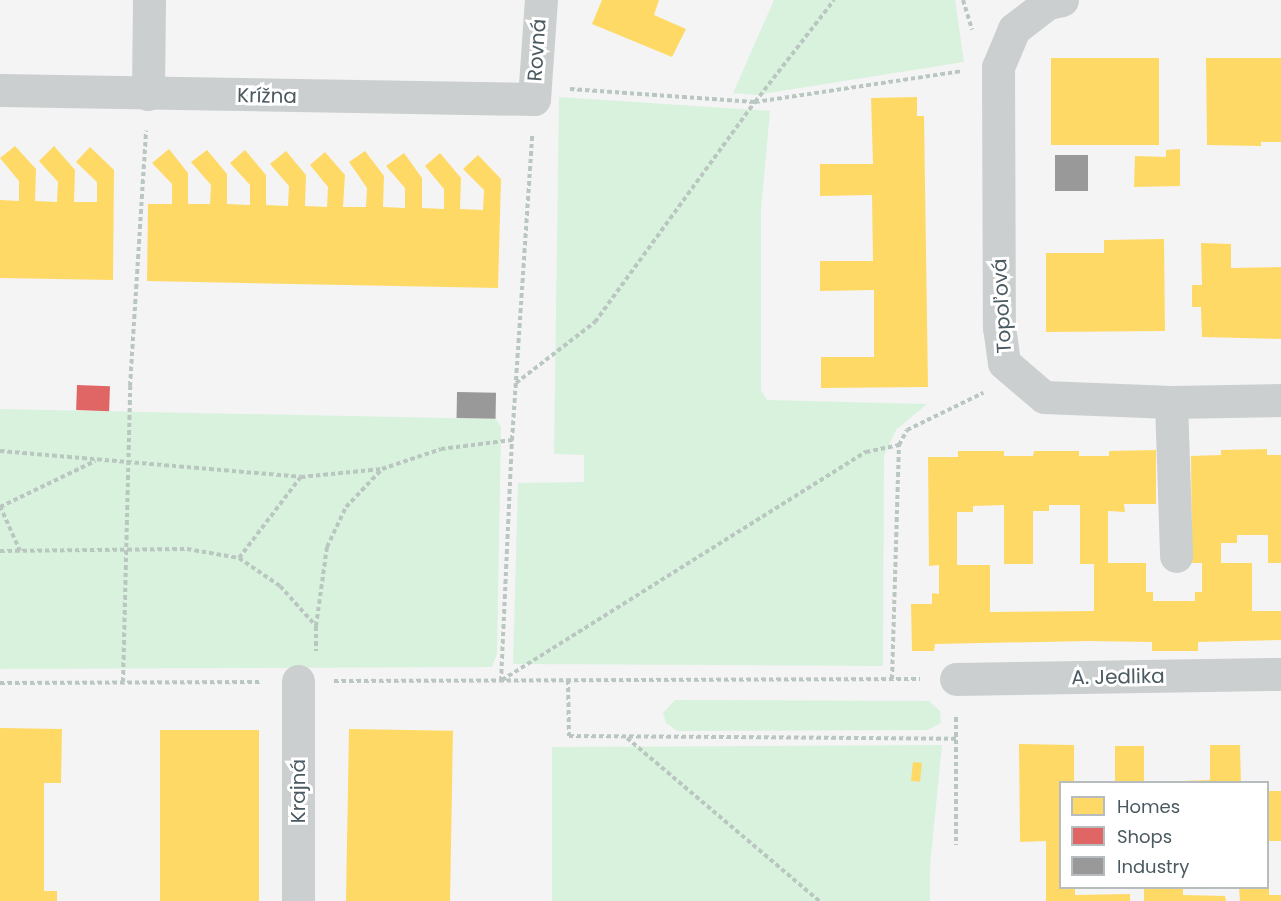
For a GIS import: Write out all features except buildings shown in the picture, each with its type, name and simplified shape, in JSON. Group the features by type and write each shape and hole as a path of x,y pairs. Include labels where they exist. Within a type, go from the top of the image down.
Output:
{"street":[{"path":"148,94 149,0"},
{"name":"Rovná","path":"534,99 541,0"},
{"path":"985,68 1014,29 1048,3 1062,0"},
{"name":"Topoľová","path":"985,68 999,327 1004,363 1044,397 1171,402 1281,400"},
{"name":"Krížna","path":"0,90 534,99"},
{"path":"1171,402 1176,556"},
{"name":"A. Jedlika","path":"956,679 1281,674"},
{"name":"Krajná","path":"298,901 308,681"}],"path":[{"path":"516,384 595,322 755,102 834,0"},
{"path":"963,0 972,32"},
{"path":"501,681 512,440 534,99 565,88 755,102 985,68"},
{"path":"123,682 124,551 148,94"},
{"path":"892,679 899,445 907,430 991,389"},
{"path":"0,451 301,477 382,469 441,449 512,440"},
{"path":"501,681 866,452 899,445"},
{"path":"20,551 0,506 95,461"},
{"path":"308,681 327,547 346,507 382,469"},
{"path":"239,558 301,477"},
{"path":"0,551 186,549 239,558 280,586 316,626"},
{"path":"0,682 956,679 956,845"},
{"path":"568,680 569,736 956,739"},
{"path":"626,737 819,901"}],"green space":[{"path":"774,0 955,0 964,62 756,95 733,93"},
{"path":"559,97 770,111 761,210 761,390 767,400 927,404 896,430 884,456 883,666 513,664 518,483 584,482 584,455 554,454"},
{"path":"0,409 496,419 501,427 497,654 492,667 0,669"},
{"path":"675,700 929,701 940,711 941,723 928,730 677,731 666,723 663,713"},
{"path":"942,745 930,866 930,901 552,901 552,747"}]}
